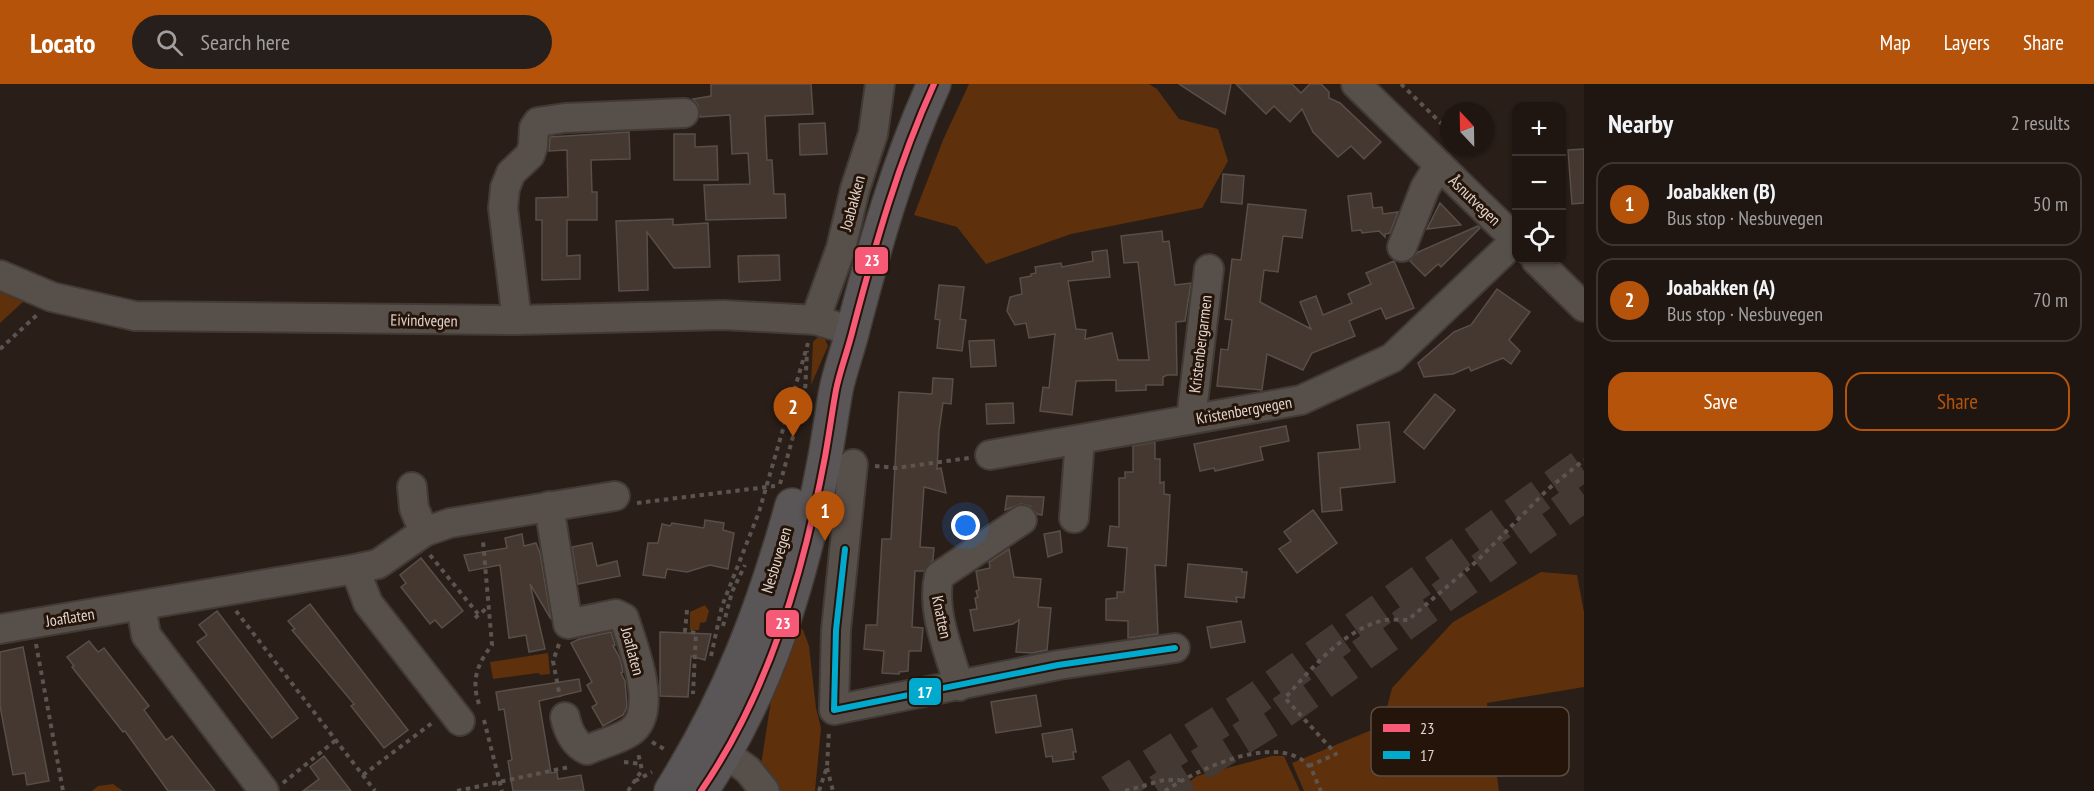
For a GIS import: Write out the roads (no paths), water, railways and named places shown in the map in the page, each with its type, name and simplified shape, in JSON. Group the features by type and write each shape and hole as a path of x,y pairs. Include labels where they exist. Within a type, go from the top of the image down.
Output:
{"main road":[{"name":"Nesbuvegen","path":"671,791 705,781 725,753 773,651 838,460 836,388 853,332 873,251 914,129 934,84"},
{"name":"Nesbuvegen","path":"705,781 721,705 771,583 838,460"}],"street":[{"name":"Joabakken","path":"811,332 841,248 855,189 873,134 880,84"},
{"name":"Åsnutvegen","path":"1356,84 1512,236"},
{"path":"517,321 503,208 505,188 511,173 530,155 534,128 538,122 565,118 684,113"},
{"path":"1402,247 1425,188 1439,165"},
{"name":"Kristenbergvegen","path":"990,455 1301,400 1392,358 1512,244"},
{"path":"1540,264 1584,307"},
{"name":"Kristenbergarmen","path":"1191,419 1209,269"},
{"name":"Eivindvegen","path":"0,275 52,297 135,316 517,321 716,315 811,332 853,332"},
{"path":"1074,518 1080,440"},
{"path":"838,460 834,710 1058,665 1175,648"},
{"path":"412,487 414,508 424,540"},
{"name":"Joaflaten","path":"0,628 355,569 378,564 424,540 450,523 549,506 622,500"},
{"name":"Joaflaten","path":"549,506 568,624 616,614 624,618 646,699 642,719 630,732 587,750 579,746 567,728 564,717"},
{"name":"Knatten","path":"959,686 938,609 936,589 939,576 1022,520"},
{"path":"355,569 368,603 451,718"},
{"path":"141,606 146,635 269,790"},
{"path":"725,753 748,770 765,791"}],"tunnel":[{"path":"1110,791 1253,701 1584,464"},
{"path":"1158,791 1270,721 1584,495"}],"place":[{"name":"Joabakken (A)","path":"793,437"},
{"name":"Joabakken (B)","path":"825,541"}]}
